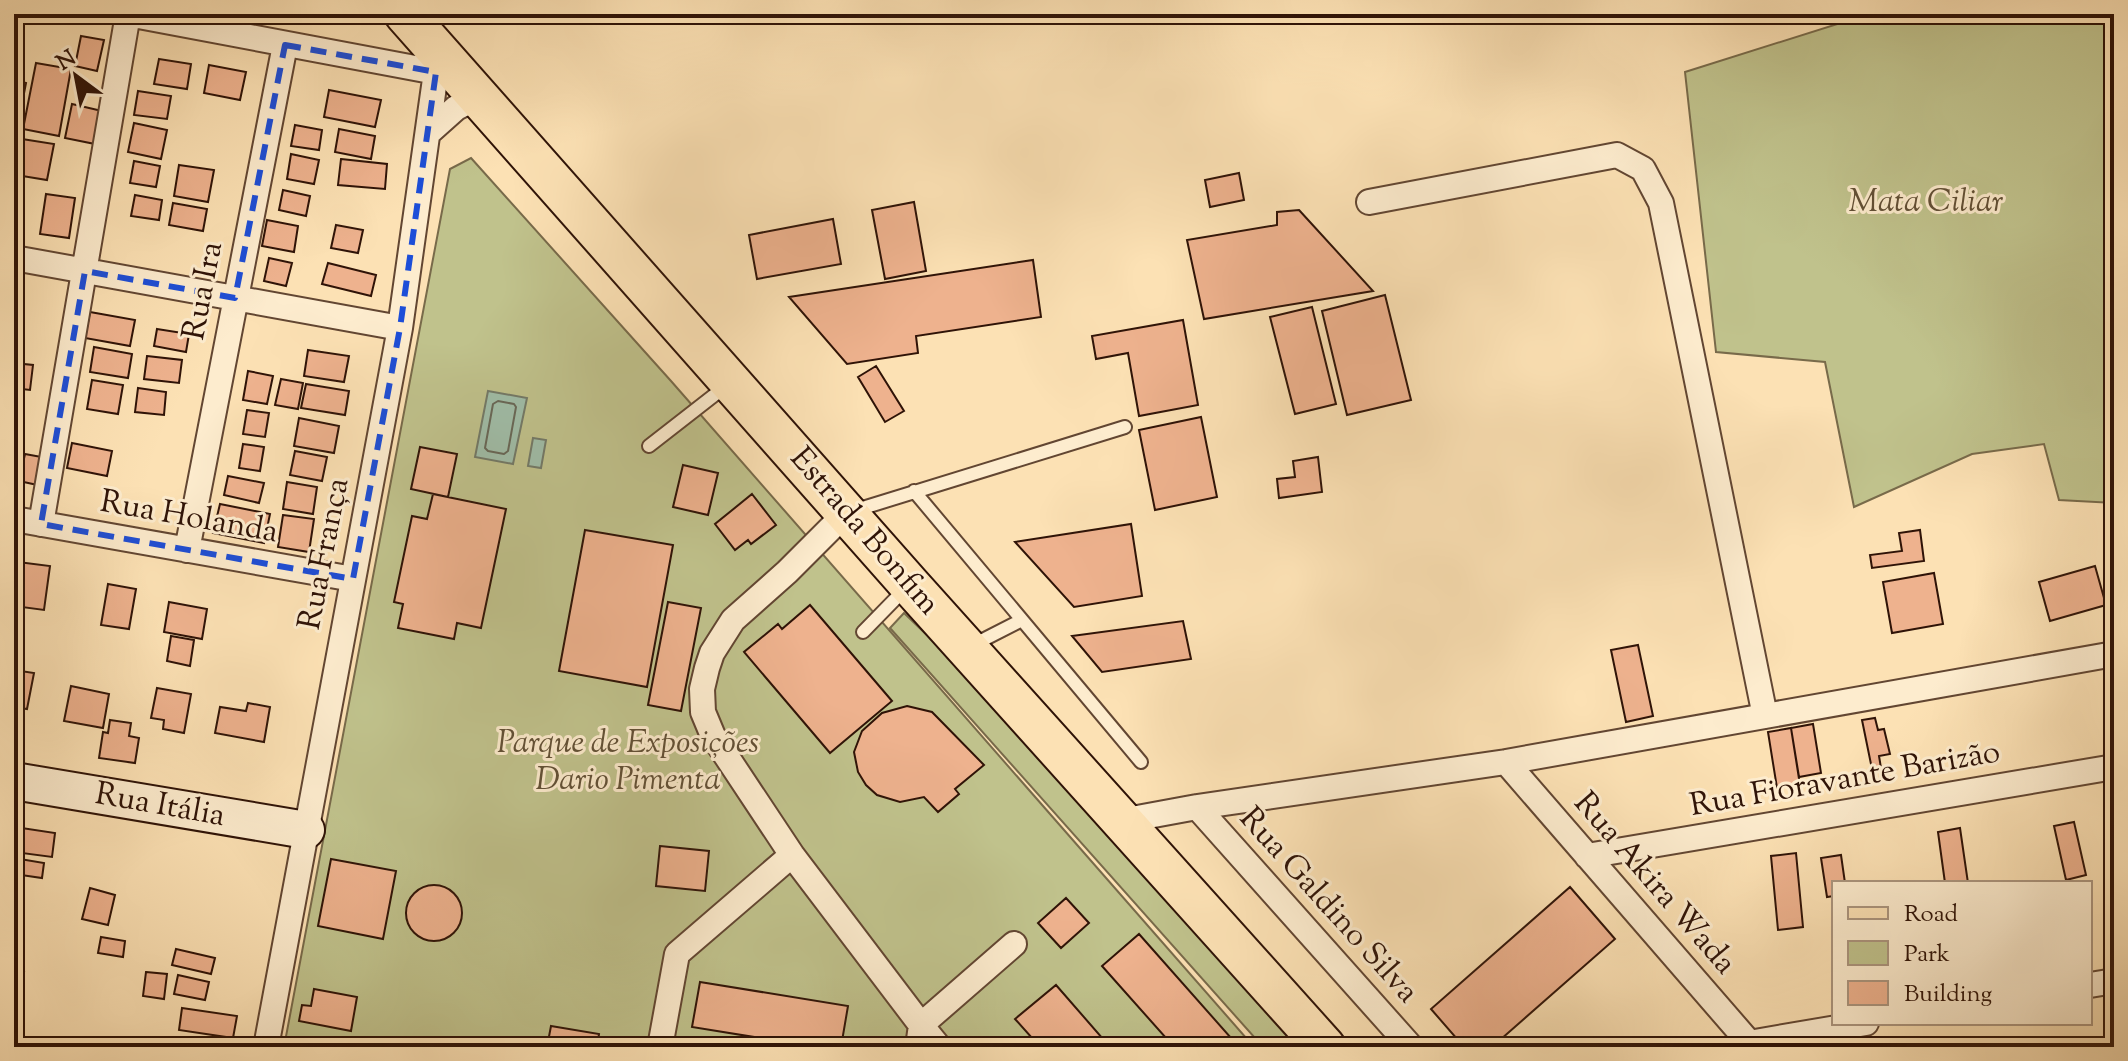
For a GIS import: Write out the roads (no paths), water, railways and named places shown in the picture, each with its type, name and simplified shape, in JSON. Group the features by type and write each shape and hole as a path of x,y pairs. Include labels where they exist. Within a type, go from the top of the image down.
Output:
{"main road":[{"name":"Estrada Bonfim","path":"405,14 458,81 732,382 1325,1047"}],"street":[{"path":"41,524 128,14 458,81 456,108 428,133"},
{"name":"Rua Ira","path":"187,550 285,45"},
{"name":"Rua França","path":"266,1047 400,328 428,133 458,81"},
{"path":"1369,202 1617,155 1643,169 1661,203 1765,716"},
{"path":"14,258 400,328"},
{"path":"846,513 733,620 712,653 702,689 703,712 713,736 792,855 919,1036 939,1047"},
{"name":"Rua Holanda","path":"14,519 353,579"},
{"path":"1121,821 1506,762 2114,654"},
{"name":"Rua Akira Wada","path":"1506,762 1749,1046"},
{"name":"Rua Fioravante Barizão","path":"1587,856 2114,767"},
{"name":"Rua Itália","path":"14,781 306,830"},
{"name":"Rua Galdino Silva","path":"1197,807 1411,1047"},
{"path":"660,1047 677,954 792,855"},
{"path":"919,1036 1014,944"},
{"path":"2092,985 2114,981"},
{"path":"1749,1046 1856,1025"}],"lane":[{"path":"649,446 732,382"},
{"path":"846,513 1125,427"},
{"path":"914,491 1141,762"},
{"path":"863,632 909,584"},
{"path":"967,648 1022,620"}],"water":[{"path":"488,391 527,398 513,464 475,457"},
{"path":"533,438 546,440 541,468 528,466"}],"park label":[{"name":"Mata Ciliar","path":"1926,203"},
{"name":"Parque de Exposições Dario Pimenta","path":"628,762"}]}
